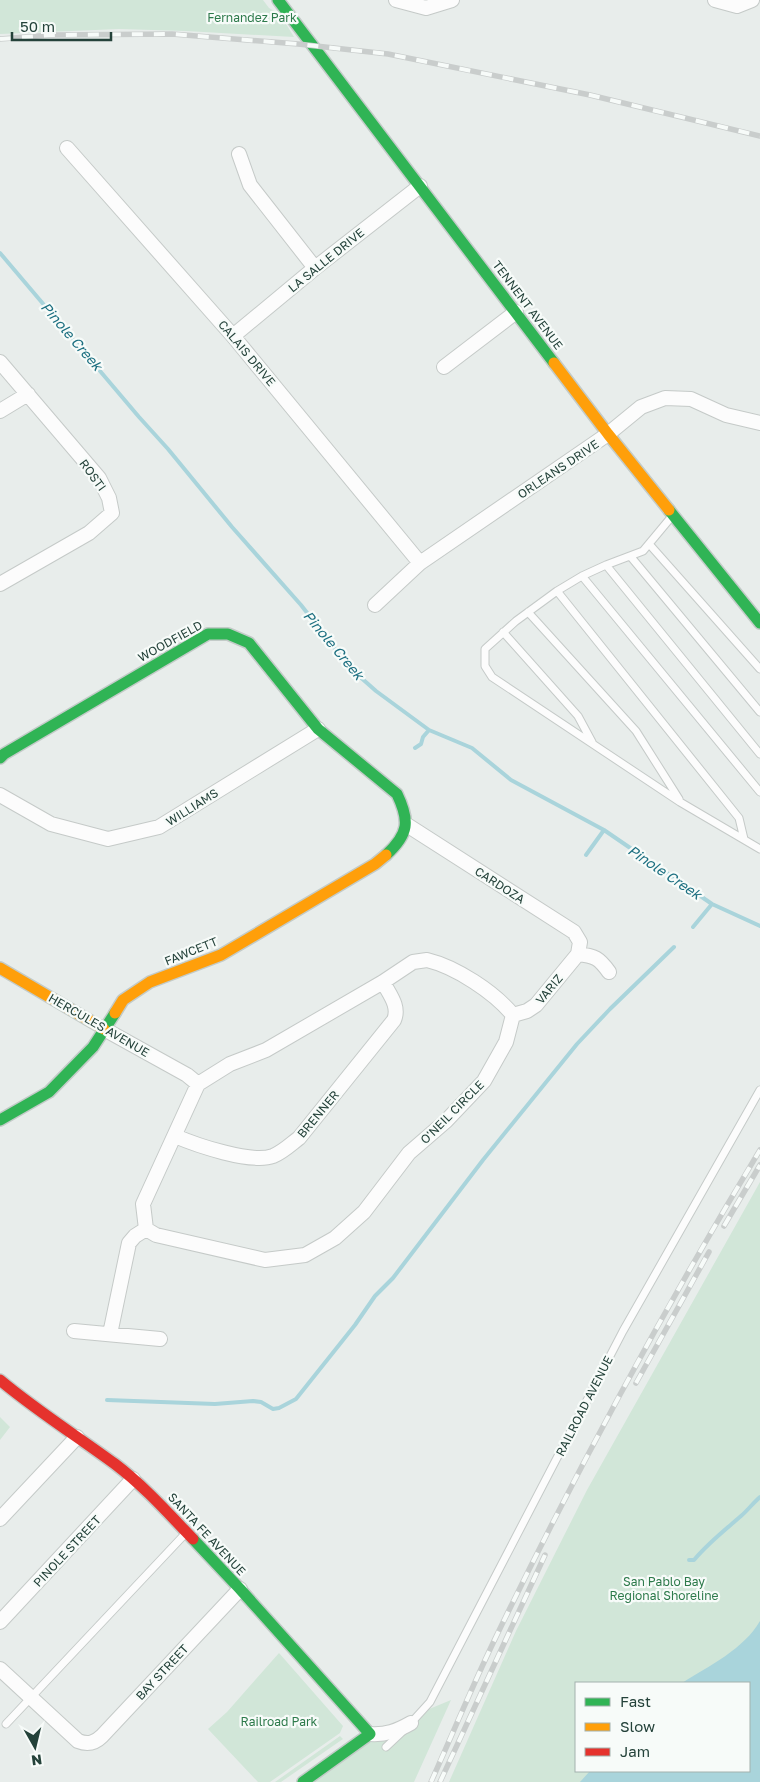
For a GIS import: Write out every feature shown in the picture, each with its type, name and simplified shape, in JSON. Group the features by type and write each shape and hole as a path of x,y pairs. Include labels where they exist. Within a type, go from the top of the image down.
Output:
{"street":[{"name":"TENNENT AVENUE","path":"278,0 608,434 760,623"},
{"path":"396,0 426,8 452,0"},
{"path":"715,0 737,6 752,0"},
{"name":"CALAIS DRIVE","path":"67,148 233,336 420,563"},
{"path":"239,154 250,185 315,268"},
{"name":"LA SALLE DRIVE","path":"233,336 315,268 420,186"},
{"path":"444,367 516,312"},
{"name":"ROSTI","path":"0,362 99,478 110,498 112,512 89,534 0,584"},
{"path":"0,411 28,394"},
{"name":"ORLEANS DRIVE","path":"374,605 420,563 608,434 641,408 665,398 691,399 726,415 760,423"},
{"name":"WOODFIELD","path":"0,758 208,634 228,634 249,643 318,729 397,794 405,807 407,825"},
{"name":"WILLIAMS","path":"0,795 51,824 108,839 159,826 318,729"},
{"name":"CARDOZA","path":"407,825 574,932 580,942 578,954"},
{"name":"FAWCETT","path":"0,1120 48,1092 93,1047 123,1000 150,982 222,954 375,864 394,849 402,838 407,825"},
{"path":"578,954 592,956 601,961 609,972"},
{"name":"VARIZ","path":"513,1015 527,1011 536,1005 578,954"},
{"path":"110,1334 129,1243 135,1236 146,1229 143,1204 198,1084 230,1064 266,1050 414,962 427,960 442,964 491,993 513,1015"},
{"name":"HERCULES AVENUE","path":"0,968 187,1075 198,1084"},
{"name":"BRENNER","path":"175,1136 203,1147 248,1157 272,1156 286,1148 299,1138 394,1020 396,1006 383,982"},
{"name":"O'NEIL CIRCLE","path":"146,1229 156,1235 265,1260 305,1255 320,1247 334,1238 364,1212 410,1153 484,1081 506,1042 513,1015"},
{"path":"74,1331 160,1339"},
{"name":"SANTA FE AVENUE","path":"0,1380 30,1405 116,1465 149,1493 240,1589 370,1734"},
{"path":"0,1519 77,1437"},
{"name":"PINOLE STREET","path":"0,1622 133,1479"},
{"name":"BAY STREET","path":"32,1698 78,1741 90,1743 96,1741 240,1589"},
{"path":"0,1669 32,1698"},
{"name":"RAILROAD AVENUE","path":"303,1782 370,1734 386,1734 411,1724"}],"lane":[{"path":"673,515 650,545 643,551 582,576 528,612 485,649 485,666 492,677 594,745 680,802 760,849"},
{"path":"650,545 760,669"},
{"path":"631,557 760,712"},
{"path":"606,565 760,754"},
{"path":"582,576 760,792"},
{"path":"557,591 739,818 744,840"},
{"path":"528,612 636,731 680,802"},
{"path":"504,632 578,716 594,745"},
{"name":"RAILROAD AVENUE","path":"386,1747 411,1724 430,1702 623,1331 760,1090"},
{"path":"6,1724 186,1532"}],"green space":[{"name":"Fernandez Park","path":"0,0 263,0 269,8 280,14 294,37 119,29 0,34"},
{"name":"San Pablo Bay Regional Shoreline","path":"760,1182 760,1782 449,1782 516,1631 587,1490"},
{"path":"0,1417 10,1427 0,1440"},
{"name":"Railroad Park","path":"279,1653 343,1726 340,1733 270,1782 258,1782 208,1729 227,1712"},
{"path":"451,1700 414,1782 303,1782 422,1712"},
{"path":"340,1736 343,1739 281,1782 275,1782"}],"water":[{"path":"760,1621 760,1782 580,1782 589,1772 750,1772 750,1682 684,1682 735,1648 753,1631"}],"waterway":[{"name":"Pinole Creek","path":"0,253 168,449 232,527 301,605 350,668 376,691 429,730 472,748 511,780 604,830 712,904 760,926"},
{"path":"415,748 421,744 423,737 429,730"},
{"path":"586,855 604,830"},
{"path":"693,927 712,904"},
{"path":"107,1400 215,1404 253,1401 261,1402 273,1409 296,1399 355,1325 375,1296 393,1278 483,1160 577,1044 674,947"},
{"path":"689,1560 694,1560 760,1497"}],"railway":[{"path":"0,39 52,35 172,34 298,44 388,54 590,95 760,136"},
{"path":"431,1782 494,1641 588,1454 689,1270 760,1150"},
{"path":"724,1226 760,1165"},
{"path":"636,1383 709,1252"},
{"path":"440,1782 545,1555"}],"traffic: fast":[{"path":"278,0 554,363"},
{"path":"669,510 760,623"},
{"path":"0,758 208,634 228,634 249,643 318,729 397,794 404,812 405,827 399,840 386,855"},
{"path":"0,1120 49,1092 93,1047 115,1013"},
{"path":"193,1539 370,1734 303,1782"}],"traffic: slow":[{"path":"554,363 669,510"},
{"path":"115,1013 123,1000 150,982 221,955 375,864 386,855"},
{"path":"0,968 104,1029"}],"traffic: jam":[{"path":"0,1380 126,1472 193,1539"}]}
